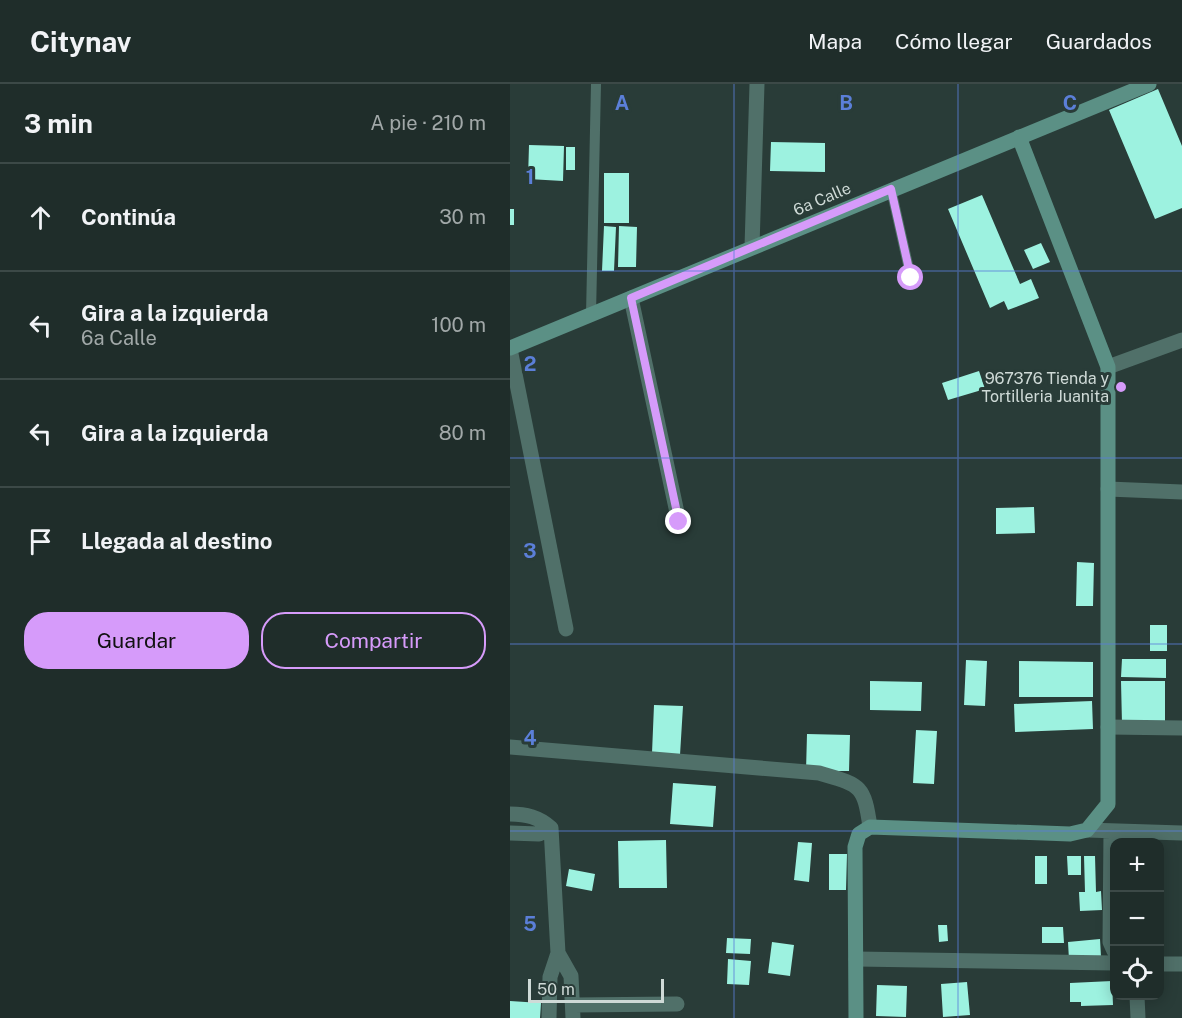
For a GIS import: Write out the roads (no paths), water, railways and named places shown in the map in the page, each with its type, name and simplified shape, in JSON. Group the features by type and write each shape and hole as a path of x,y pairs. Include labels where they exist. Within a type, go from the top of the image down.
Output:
{"street":[{"path":"752,247 757,84"},
{"name":"6a Calle","path":"510,349 891,189 1149,84"},
{"path":"1019,137 1108,367 1108,804 1087,831"},
{"path":"631,298 679,522"},
{"path":"1108,367 1182,340"},
{"path":"510,349 566,629"},
{"path":"1108,489 1182,492"},
{"path":"1108,727 1182,728"},
{"path":"510,747 819,773 848,782 860,789 866,801 870,827"},
{"path":"510,814 543,820 551,828 558,952 550,977 549,1018"},
{"path":"856,1018 855,847 859,834 870,827 1071,834 1087,831 1182,833"},
{"path":"510,833 539,834 551,828"},
{"path":"1111,831 1112,946"},
{"path":"558,952 571,976 573,1011 677,1004"},
{"path":"856,959 1110,963"},
{"path":"1164,964 1182,964"},
{"path":"1137,1000 1138,1018"}],"lane":[{"path":"591,315 596,84"},
{"path":"891,189 911,278"}],"place":[{"name":"967376 Tienda y Tortilleria Juanita","path":"1121,387"}]}
